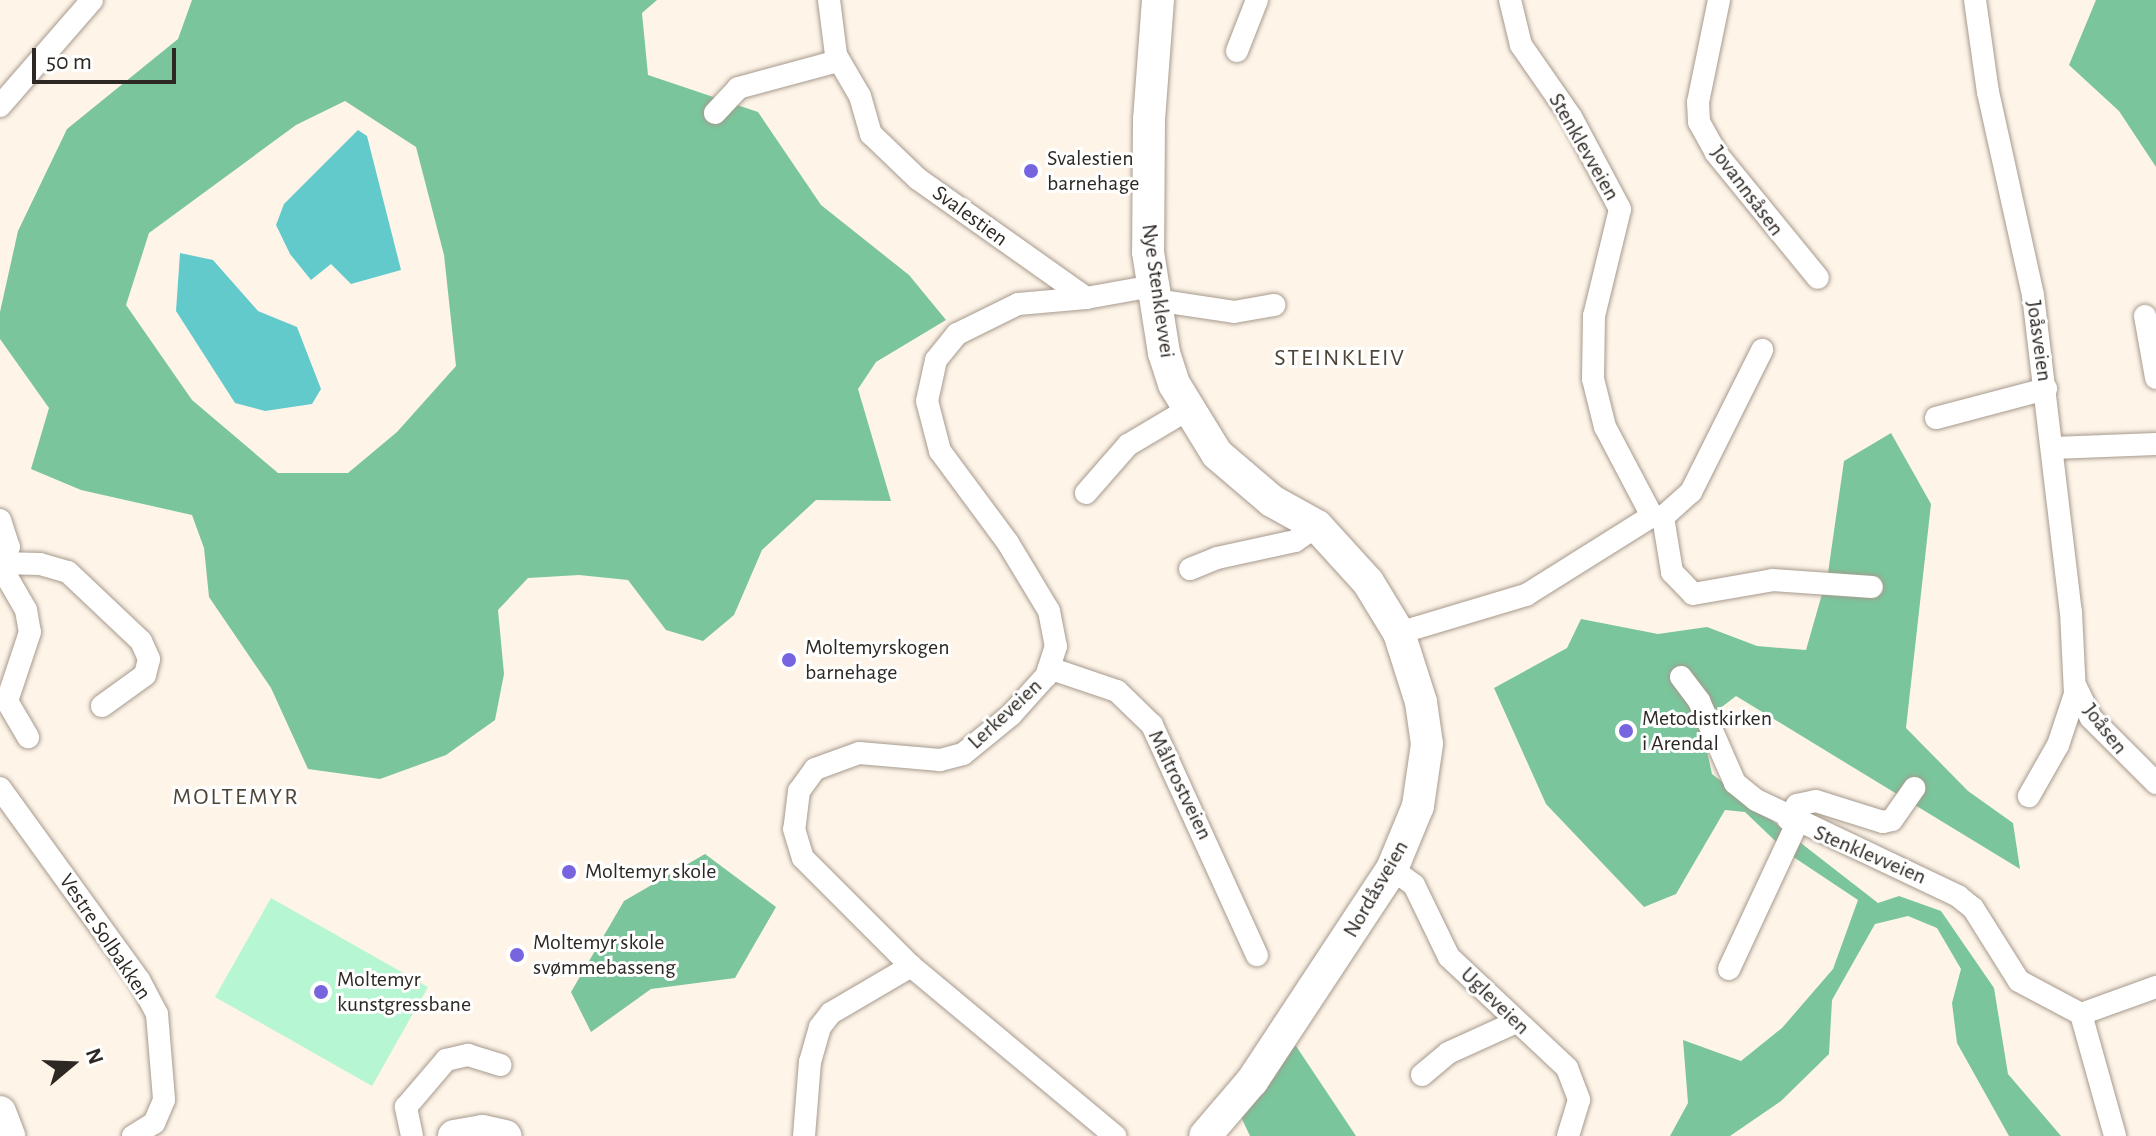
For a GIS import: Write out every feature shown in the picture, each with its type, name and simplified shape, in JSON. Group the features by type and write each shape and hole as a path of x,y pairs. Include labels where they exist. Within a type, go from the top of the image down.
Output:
{"main road":[{"name":"Nye Stenklevvei","path":"1158,0 1147,204 1154,293 1164,353 1187,410 1241,477 1317,526 1368,582 1399,633"},
{"name":"Nordåsveien","path":"1205,1136 1252,1081 1392,869 1418,806 1427,744 1421,702 1399,633"},
{"path":"0,1112 9,1136"}],"street":[{"path":"0,106 92,0"},
{"path":"715,113 738,88 838,61 829,0"},
{"path":"1237,51 1257,0"},
{"name":"Stenklevveien","path":"1510,0 1521,45 1571,117 1620,209 1594,316 1593,379 1605,427 1657,516 1672,572 1693,594 1773,580 1872,587"},
{"name":"Jovannsåsen","path":"1719,0 1698,102 1699,122 1716,153 1818,278"},
{"name":"Joåsveien","path":"1975,0 2046,389 2076,687"},
{"name":"Svalestien","path":"838,61 860,96 871,134 908,170 1086,298"},
{"path":"1086,298 1154,293 1234,312 1274,305"},
{"name":"Lerkeveien","path":"1086,298 1018,304 957,334 936,360 927,401 940,451 1008,543 1049,611 1056,646 1049,668 1011,715 963,754 940,760 859,753 835,758 805,779 794,829 803,858 911,966 1115,1136"},
{"path":"2145,316 2156,378"},
{"path":"1399,633 1526,595 1563,576 1657,516 1680,507 1710,462 1762,350"},
{"path":"1936,418 2046,389"},
{"path":"1086,493 1128,445 1187,410"},
{"path":"2053,448 2156,444"},
{"path":"0,520 9,547 0,563"},
{"path":"1190,569 1217,558 1295,541 1317,526"},
{"path":"0,563 40,564 68,572 141,641 149,659 145,675 102,706"},
{"path":"0,563 26,610 30,632 7,701 28,737"},
{"name":"Måltrostveien","path":"1049,668 1117,691 1152,725 1257,955"},
{"name":"Stenklevveien","path":"1681,677 1699,701 1735,783 1792,821 1958,896 1973,908 2019,981 2081,1014"},
{"name":"Joåsen","path":"2076,687 2091,718 2156,783"},
{"name":"Joåsen","path":"2029,796 2058,745 2076,687"},
{"name":"Vestre Solbakken","path":"0,788 139,980 157,1014 164,1100 154,1123 133,1136"},
{"path":"1729,969 1797,805 1816,801 1883,822 1892,820 1914,788"},
{"name":"Ugleveien","path":"1392,869 1414,885 1449,957 1567,1068 1577,1086 1579,1100 1568,1136"},
{"path":"804,1136 810,1062 820,1027 831,1013 911,966"},
{"path":"2115,1136 2081,1014 2156,987"},
{"path":"1422,1075 1448,1053 1516,1022"},
{"path":"412,1136 406,1107 446,1060 468,1055 501,1065"}],"green space":[{"path":"192,0 657,0 642,13 648,75 758,112 821,205 909,275 946,320 876,362 858,389 891,501 816,500 762,550 734,615 703,641 666,630 628,580 579,575 528,578 498,610 504,674 495,720 446,755 380,779 308,769 271,688 209,597 204,548 192,515 81,490 31,469 49,408 0,339 0,312 18,231 67,129 178,39","holes":["345,101 416,147 444,255 456,366 397,432 348,473 278,473 192,400 126,305 149,233 296,125"]},
{"path":"2096,0 2156,0 2156,167 2119,111 2069,65"},
{"path":"1891,433 1931,504 1906,728 1968,791 2013,823 2020,869 1736,696 1701,723 1712,774 1878,903 1899,896 1941,911 1994,988 2008,1074 2061,1136 2009,1136 1957,1043 1952,1003 1961,969 1937,928 1908,916 1875,924 1832,1000 1829,1054 1781,1101 1730,1136 1670,1136 1688,1103 1683,1040 1741,1061 1782,1028 1833,969 1858,900 1789,854 1745,812 1725,810 1676,894 1644,907 1546,804 1494,688 1567,648 1581,619 1658,634 1707,627 1757,646 1806,650 1828,573 1844,461"},
{"path":"705,854 776,907 735,978 651,989 591,1032 571,992 624,901"},
{"name":"Moltemyr kunstgressbane","path":"271,898 428,987 372,1086 215,997"},
{"path":"1296,1046 1356,1136 1250,1136 1241,1117 1275,1047"}],"water":[{"path":"358,130 367,136 401,270 351,284 331,264 311,280 290,254 276,225 284,204"},
{"path":"180,253 213,260 258,311 297,327 321,389 312,404 265,411 235,403 176,311"}],"place":[{"name":"Svalestien barnehage","path":"1031,171"},
{"name":"Moltemyrskogen barnehage","path":"789,660"},
{"name":"Metodistkirken i Arendal","path":"1626,731"},
{"name":"Moltemyr skole","path":"569,872"},
{"name":"Moltemyr skole svømmebasseng","path":"517,955"},
{"name":"Moltemyr kunstgressbane","path":"321,992"}],"district":[{"name":"STEINKLEIV","path":"1340,359"},
{"name":"MOLTEMYR","path":"236,798"}]}
